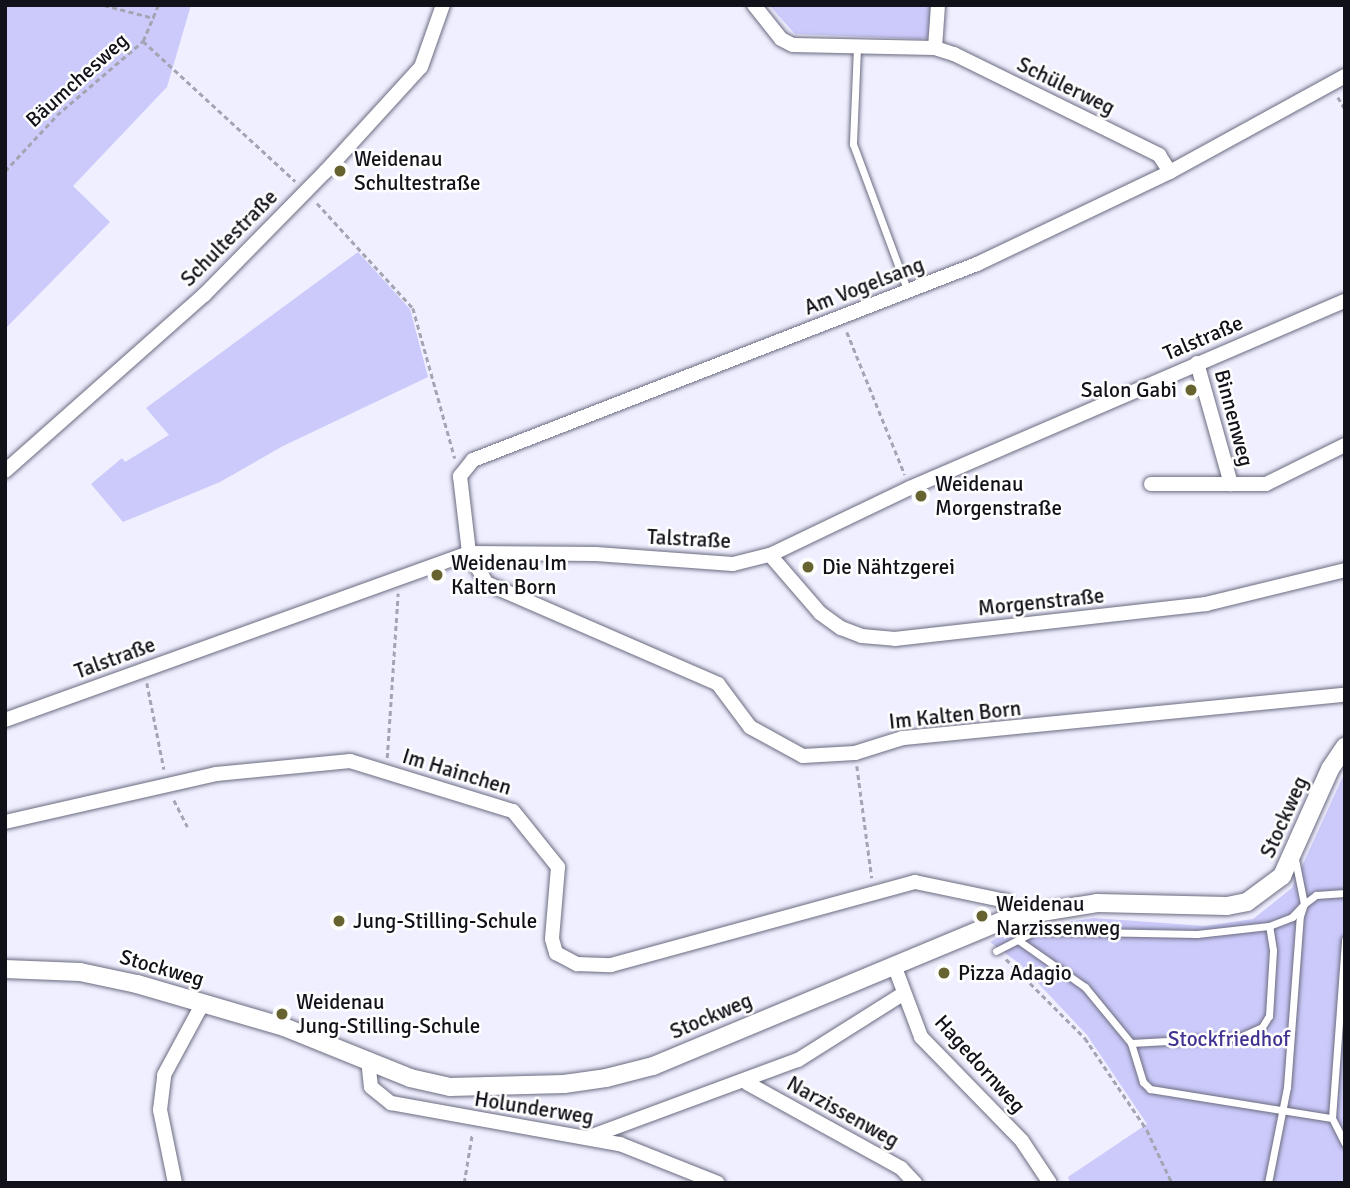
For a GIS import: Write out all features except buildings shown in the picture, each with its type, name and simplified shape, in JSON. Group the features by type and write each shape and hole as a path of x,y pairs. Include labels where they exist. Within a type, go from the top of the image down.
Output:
{"street":[{"name":"Schultestraße","path":"5,471 204,295 325,172 421,67 443,5"},
{"name":"Schülerweg","path":"754,5 781,39 793,45 934,48 954,54 1159,155 1170,172"},
{"path":"934,48 938,5"},
{"name":"Am Vogelsang","path":"460,476 473,460 909,293 1170,172 1345,76"},
{"name":"Talstraße","path":"5,720 469,553 596,554 733,564 770,555 910,488 1345,301"},
{"name":"Binnenweg","path":"1198,363 1231,484"},
{"name":"Binnenweg","path":"1151,484 1266,484 1345,445"},
{"path":"460,476 469,553"},
{"name":"Im Kalten Born","path":"469,553 486,583 718,684 750,727 783,748 803,756 855,753 903,738 1345,695"},
{"name":"Morgenstraße","path":"770,555 820,613 841,628 862,636 895,639 1206,604 1345,570"},
{"name":"Stockweg","path":"5,970 104,975 203,1003 368,1059 410,1078 450,1087 564,1084 606,1078 653,1066 1011,917 1097,903 1216,906 1247,902 1282,876 1294,855 1330,769 1345,747"},
{"name":"Im Hainchen","path":"5,822 169,783 350,761 513,811 558,867 552,939 556,953 577,964 611,965 915,882 1006,901 1011,917"},
{"name":"Hagedornweg","path":"894,965 921,1037 1022,1141 1050,1183"},
{"name":"Narzissenweg","path":"591,1137 747,1083 798,1060 903,994"},
{"path":"174,1183 160,1110 163,1074 203,1003"},
{"name":"Holunderweg","path":"368,1059 372,1087 391,1103 474,1121 591,1137 683,1166 718,1183"},
{"name":"Narzissenweg","path":"747,1083 901,1168 915,1183"}],"lane":[{"path":"857,47 853,144 909,293"},
{"path":"1268,1183 1284,1112 1304,904 1294,855"},
{"path":"996,951 1035,931 1197,934 1269,926 1292,917 1316,895 1345,893"},
{"path":"1131,1043 1240,1037 1262,1027 1269,1016 1273,950 1269,926"},
{"path":"1345,939 1332,1118 1345,1144"},
{"path":"1018,940 1085,987 1131,1043 1143,1082 1150,1089 1332,1118"}],"path":[{"path":"104,5 155,18"},
{"name":"Bäumchesweg","path":"5,171 57,115 143,41 155,18 158,5"},
{"path":"143,41 264,152"},
{"path":"348,237 413,308 460,476"},
{"path":"841,317 910,488"},
{"path":"386,772 398,598"},
{"path":"144,670 175,808 188,827"},
{"path":"855,753 872,875"},
{"path":"996,951 1020,969 1085,1038 1146,1130 1172,1183"},
{"path":"464,1183 474,1121"}],"green space":[{"path":"5,5 191,5 167,87 73,186 110,222 5,329"},
{"path":"769,5 931,5 930,32 927,38 920,39 795,34"},
{"path":"358,252 410,309 428,377 283,446 220,482 123,522 91,484 122,458 125,462 169,435 146,408"},
{"name":"Stockfriedhof","path":"1345,772 1345,1183 1070,1183 1068,1177 1147,1124 1087,1035 1020,964 990,942 1012,930 1094,918 1205,926 1253,919 1292,888"}],"place":[{"name":"Weidenau Schultestraße","path":"340,171"},
{"name":"Salon Gabi","path":"1191,390"},
{"name":"Weidenau Morgenstraße","path":"921,496"},
{"name":"Die Nähtzgerei","path":"808,567"},
{"name":"Weidenau Im Kalten Born","path":"437,575"},
{"name":"Weidenau Narzissenweg","path":"982,916"},
{"name":"Jung-Stilling-Schule","path":"339,921"},
{"name":"Pizza Adagio","path":"944,973"},
{"name":"Weidenau Jung-Stilling-Schule","path":"282,1014"}]}
